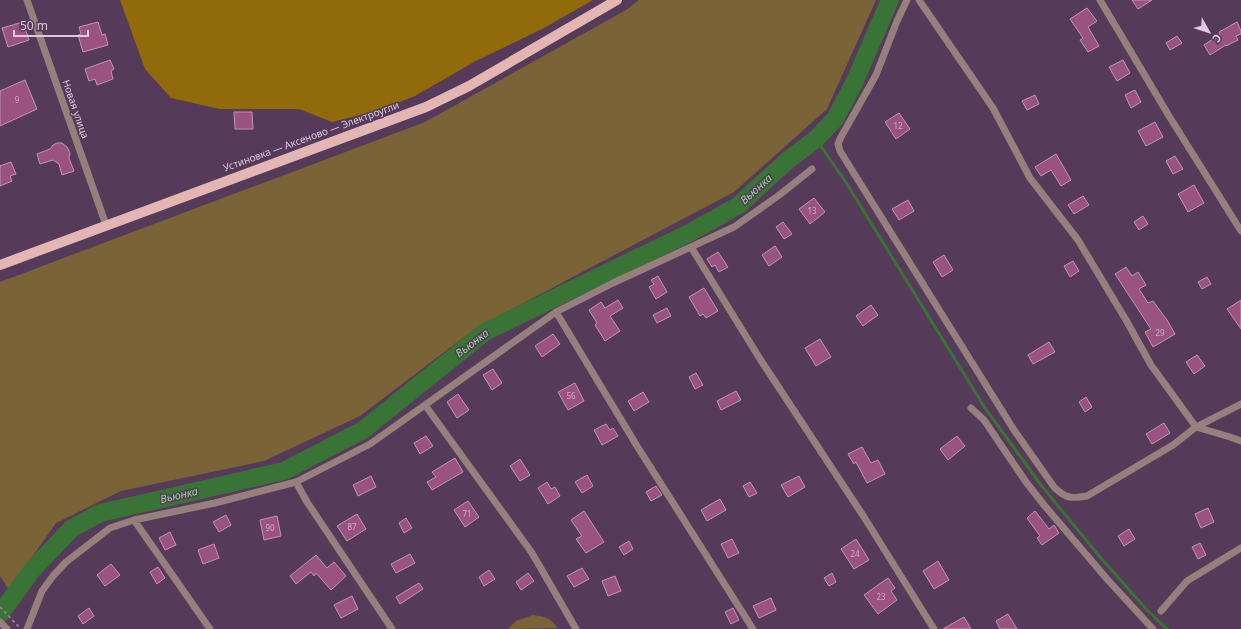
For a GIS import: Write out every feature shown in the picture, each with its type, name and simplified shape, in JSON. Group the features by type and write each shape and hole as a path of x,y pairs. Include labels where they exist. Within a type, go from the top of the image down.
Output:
{"main road":[{"name":"Устиновка — Аксеново — Электроугли","path":"0,265 426,107 469,86 616,0"}],"street":[{"name":"Новая улица","path":"27,0 106,225"},
{"path":"907,0 876,75 838,144 840,151 1014,430 1054,487 1062,495 1074,498 1087,496 1173,445 1196,427 1241,404"},
{"path":"919,0 993,108 1030,178 1078,240 1151,365 1196,427 1230,436 1241,441"},
{"path":"1100,0 1169,116 1241,230"},
{"path":"27,629 42,591 66,562 110,528 134,520 215,503 296,482 370,444 556,312 613,283 734,227 778,196 812,169"},
{"path":"691,247 760,359 864,517 934,629"},
{"path":"556,312 637,446 753,629"},
{"path":"425,405 532,553 576,629"},
{"path":"971,408 984,420 1040,500 1107,579 1154,629"},
{"path":"296,482 307,502 392,629"},
{"path":"134,520 210,629"},
{"path":"1161,610 1187,581 1241,548"}],"path":[{"path":"0,607 21,629"}],"shaded area":[{"path":"120,0 593,0 544,28 474,62 415,96 376,111 332,122 299,109 220,109 171,98 145,69"},
{"path":"639,0 876,0 827,109 734,192 476,328 360,416 264,461 121,491 56,523 9,590 0,576 0,282 425,122 626,10"},
{"path":"533,615 547,618 557,628 508,629 516,621"}],"building":[{"path":"1132,0 1152,0 1138,9"},
{"path":"1087,8 1097,21 1088,27 1099,46 1088,52 1080,40 1083,38 1070,19"},
{"path":"23,22 29,40 8,47 2,28"},
{"path":"98,22 102,35 105,34 108,45 83,52 78,35 81,34 79,27"},
{"path":"1237,22 1241,31 1241,34 1236,36 1238,40 1226,45 1210,55 1204,45 1220,34 1219,32"},
{"path":"1177,36 1182,43 1170,50 1166,43"},
{"path":"110,60 114,69 111,71 113,79 97,85 95,79 89,81 85,69"},
{"path":"1123,60 1130,73 1117,81 1109,67"},
{"path":"25,80 37,109 0,126 0,91"},
{"path":"1135,90 1141,102 1131,108 1125,95"},
{"path":"1035,95 1039,104 1027,110 1022,101"},
{"path":"234,112 252,112 253,129 235,129"},
{"path":"899,113 910,129 896,139 885,122"},
{"path":"1155,122 1163,137 1146,146 1138,131"},
{"path":"57,143 62,143 67,147 74,171 62,175 59,164 53,160 40,164 37,154 50,149"},
{"path":"1056,154 1071,180 1061,186 1051,170 1041,176 1035,167"},
{"path":"1175,156 1183,169 1173,174 1166,161"},
{"path":"11,162 16,174 10,176 12,181 0,186 0,166"},
{"path":"1194,185 1204,203 1188,212 1178,194"},
{"path":"1083,196 1089,205 1074,214 1068,205"},
{"path":"814,198 825,212 810,224 799,209"},
{"path":"908,200 914,211 899,220 892,209"},
{"path":"1143,216 1148,224 1139,230 1134,222"},
{"path":"783,222 792,234 784,239 776,227"},
{"path":"775,246 782,257 769,266 762,255"},
{"path":"718,252 728,267 719,272 715,265 712,267 707,259"},
{"path":"944,255 953,270 942,277 933,262"},
{"path":"1073,261 1079,271 1070,277 1064,266"},
{"path":"1126,267 1132,276 1138,272 1146,285 1139,289 1148,303 1153,301 1175,334 1153,347 1145,332 1151,329 1115,274"},
{"path":"658,276 667,292 656,299 649,287 654,284 651,280"},
{"path":"1207,277 1211,284 1202,289 1198,282"},
{"path":"704,288 718,311 706,318 703,314 700,316 689,297"},
{"path":"618,300 623,308 610,316 620,331 605,341 595,325 597,323 589,310 601,302 605,308"},
{"path":"1241,300 1241,329 1227,309"},
{"path":"871,305 878,315 863,326 856,316"},
{"path":"667,308 671,316 657,323 653,315"},
{"path":"553,334 560,344 542,357 535,346"},
{"path":"820,339 831,357 816,366 805,348"},
{"path":"1049,342 1055,352 1033,364 1028,355"},
{"path":"1197,355 1205,366 1194,374 1186,362"},
{"path":"493,369 502,383 492,390 483,375"},
{"path":"696,373 703,385 695,389 689,377"},
{"path":"575,383 584,401 568,410 558,392"},
{"path":"736,391 741,400 721,410 717,401"},
{"path":"643,392 649,402 634,411 628,401"},
{"path":"458,394 469,410 457,418 447,402"},
{"path":"1086,397 1092,407 1085,412 1079,402"},
{"path":"1164,423 1170,433 1152,444 1146,434"},
{"path":"606,424 610,430 613,428 618,436 602,445 594,430"},
{"path":"426,436 433,446 420,454 414,443"},
{"path":"957,436 965,446 948,460 940,449"},
{"path":"862,447 871,463 878,460 885,474 867,483 856,462 854,464 848,454"},
{"path":"455,458 463,472 432,490 427,482 436,477 432,472"},
{"path":"520,459 530,475 520,481 510,466"},
{"path":"587,475 593,486 582,493 575,482"},
{"path":"371,476 376,487 358,496 353,485"},
{"path":"799,476 805,487 788,497 781,485"},
{"path":"547,482 551,489 555,487 560,496 548,504 538,488"},
{"path":"750,482 757,493 749,497 743,486"},
{"path":"656,486 662,495 651,501 646,492"},
{"path":"720,499 726,510 707,521 701,510"},
{"path":"468,501 479,517 465,527 454,510"},
{"path":"1208,508 1214,522 1201,528 1195,514"},
{"path":"584,511 604,542 586,553 576,539 582,536 571,520"},
{"path":"1035,511 1049,529 1054,525 1059,533 1042,545 1037,538 1040,536 1027,518"},
{"path":"357,514 366,529 347,541 337,526"},
{"path":"226,515 231,525 219,532 213,522"},
{"path":"277,516 281,536 264,540 260,520"},
{"path":"406,518 412,528 404,533 399,523"},
{"path":"1129,529 1135,539 1124,546 1118,536"},
{"path":"170,532 176,545 165,550 159,538"},
{"path":"732,539 739,553 728,558 721,544"},
{"path":"856,539 869,560 854,569 841,549"},
{"path":"629,541 633,549 624,555 619,547"},
{"path":"1200,543 1206,555 1198,559 1192,547"},
{"path":"214,544 219,558 203,564 198,550"},
{"path":"410,554 415,563 396,573 391,564"},
{"path":"316,555 327,568 334,562 346,576 331,590 316,573 314,576 311,572 296,584 290,576"},
{"path":"938,561 949,580 934,589 923,571"},
{"path":"111,564 120,575 105,586 97,575"},
{"path":"158,567 165,578 157,584 150,572"},
{"path":"582,568 589,579 574,587 567,576"},
{"path":"489,570 495,579 484,586 479,577"},
{"path":"528,573 534,581 521,590 516,582"},
{"path":"832,573 836,582 829,586 824,578"},
{"path":"615,576 621,591 608,596 602,581"},
{"path":"888,578 895,588 891,591 897,600 878,614 864,595"},
{"path":"419,583 423,589 400,604 396,597"},
{"path":"352,596 358,609 341,618 334,605"},
{"path":"771,598 776,610 759,618 753,606"},
{"path":"89,608 94,616 83,624 78,616"},
{"path":"733,608 739,620 731,624 725,612"},
{"path":"1008,614 1017,629 1000,629 996,621"},
{"path":"964,617 971,629 943,629"}],"waterway":[{"name":"Вьюнка","path":"0,614 33,569 71,529 100,513 284,471 363,430 485,332 691,232 739,205 788,160 816,139 835,119 854,83 890,0"},
{"path":"816,139 847,184 985,408 1041,485 1100,557 1148,611 1167,629"}]}
